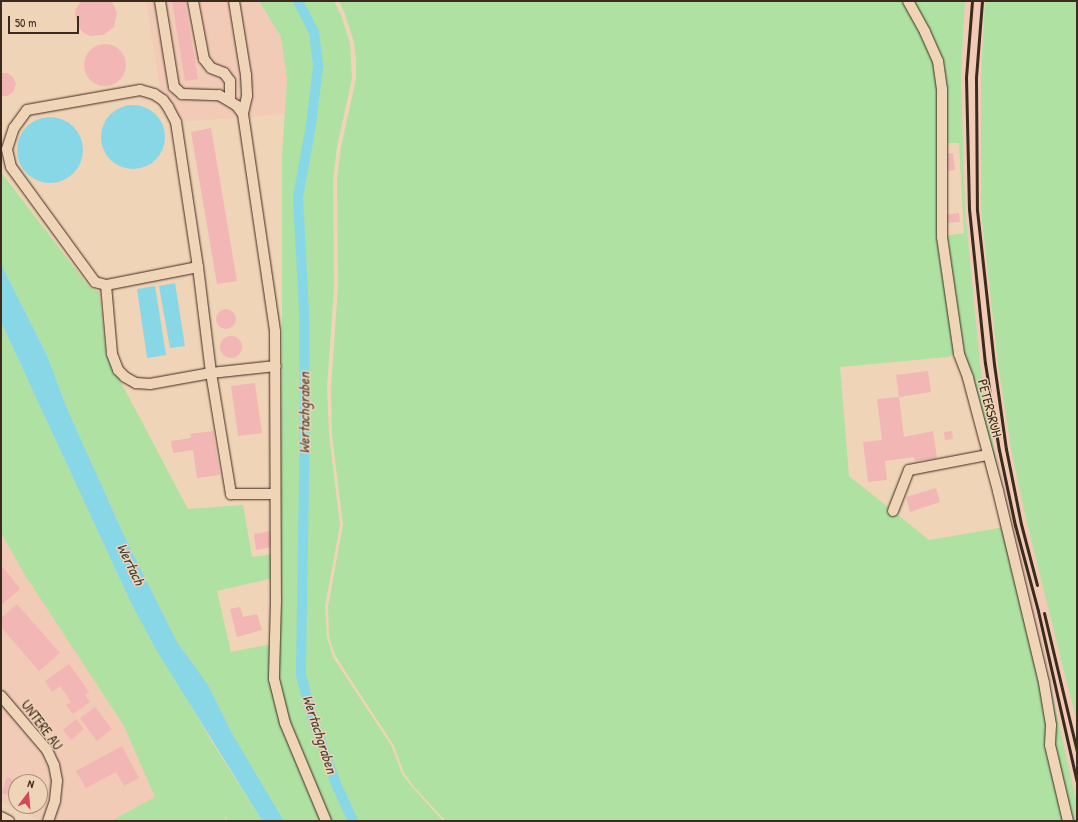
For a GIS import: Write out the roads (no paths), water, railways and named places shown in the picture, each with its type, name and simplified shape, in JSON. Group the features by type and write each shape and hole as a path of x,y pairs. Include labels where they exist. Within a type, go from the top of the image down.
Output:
{"street":[{"path":"160,1 174,87 182,94 219,95 237,106 243,114"},
{"path":"193,1 204,59 211,68 224,73 230,81 230,101"},
{"path":"234,1 246,75 247,96 243,114 273,304 276,366 276,600 274,679 285,723 326,821"},
{"name":"PETERSRUH","path":"908,1 926,32 938,61 943,108 940,196 943,244 959,354 968,378 987,455 998,491 1044,683 1051,725 1050,745 1068,821"},
{"path":"198,267 106,285 95,282 11,167 7,150 14,128 27,110 140,90 154,94 163,100 176,122 198,267 211,373 231,494 275,494"},
{"path":"106,285 112,354 118,370 125,377 136,383 150,384 211,373 276,366"},
{"path":"893,511 909,470 987,455"},
{"name":"UNTERE AU","path":"1,696 46,750 54,765 57,781 55,801 48,821"},
{"path":"1,817 9,821"}],"water":[{"path":"133,105 151,111 159,119 165,137 159,155 151,163 133,169 115,163 107,155 101,137 107,119 115,111"},
{"path":"50,117 62,120 73,127 80,138 83,150 80,162 73,173 62,180 50,183 38,180 27,173 20,162 17,150 20,138 27,127 38,120"},
{"name":"Wertach","path":"1,264 47,355 66,406 122,531 177,642 208,685 233,735 284,821 262,821 157,651 131,603 1,322"},
{"path":"175,283 185,346 170,348 159,286"},
{"path":"155,286 166,355 147,358 137,289"}],"waterway":[{"name":"Wertachgraben","path":"298,1 314,32 318,67 311,125 298,197 304,313 305,414 301,675 312,717 336,784 353,821"}],"railway":[{"path":"972,1 966,77 969,209 985,363 999,450 1015,525 1038,611 1077,782"},
{"path":"982,1 976,77 977,210 994,364 1006,449 1021,524 1037,585"},
{"path":"1044,613 1077,752"}]}
